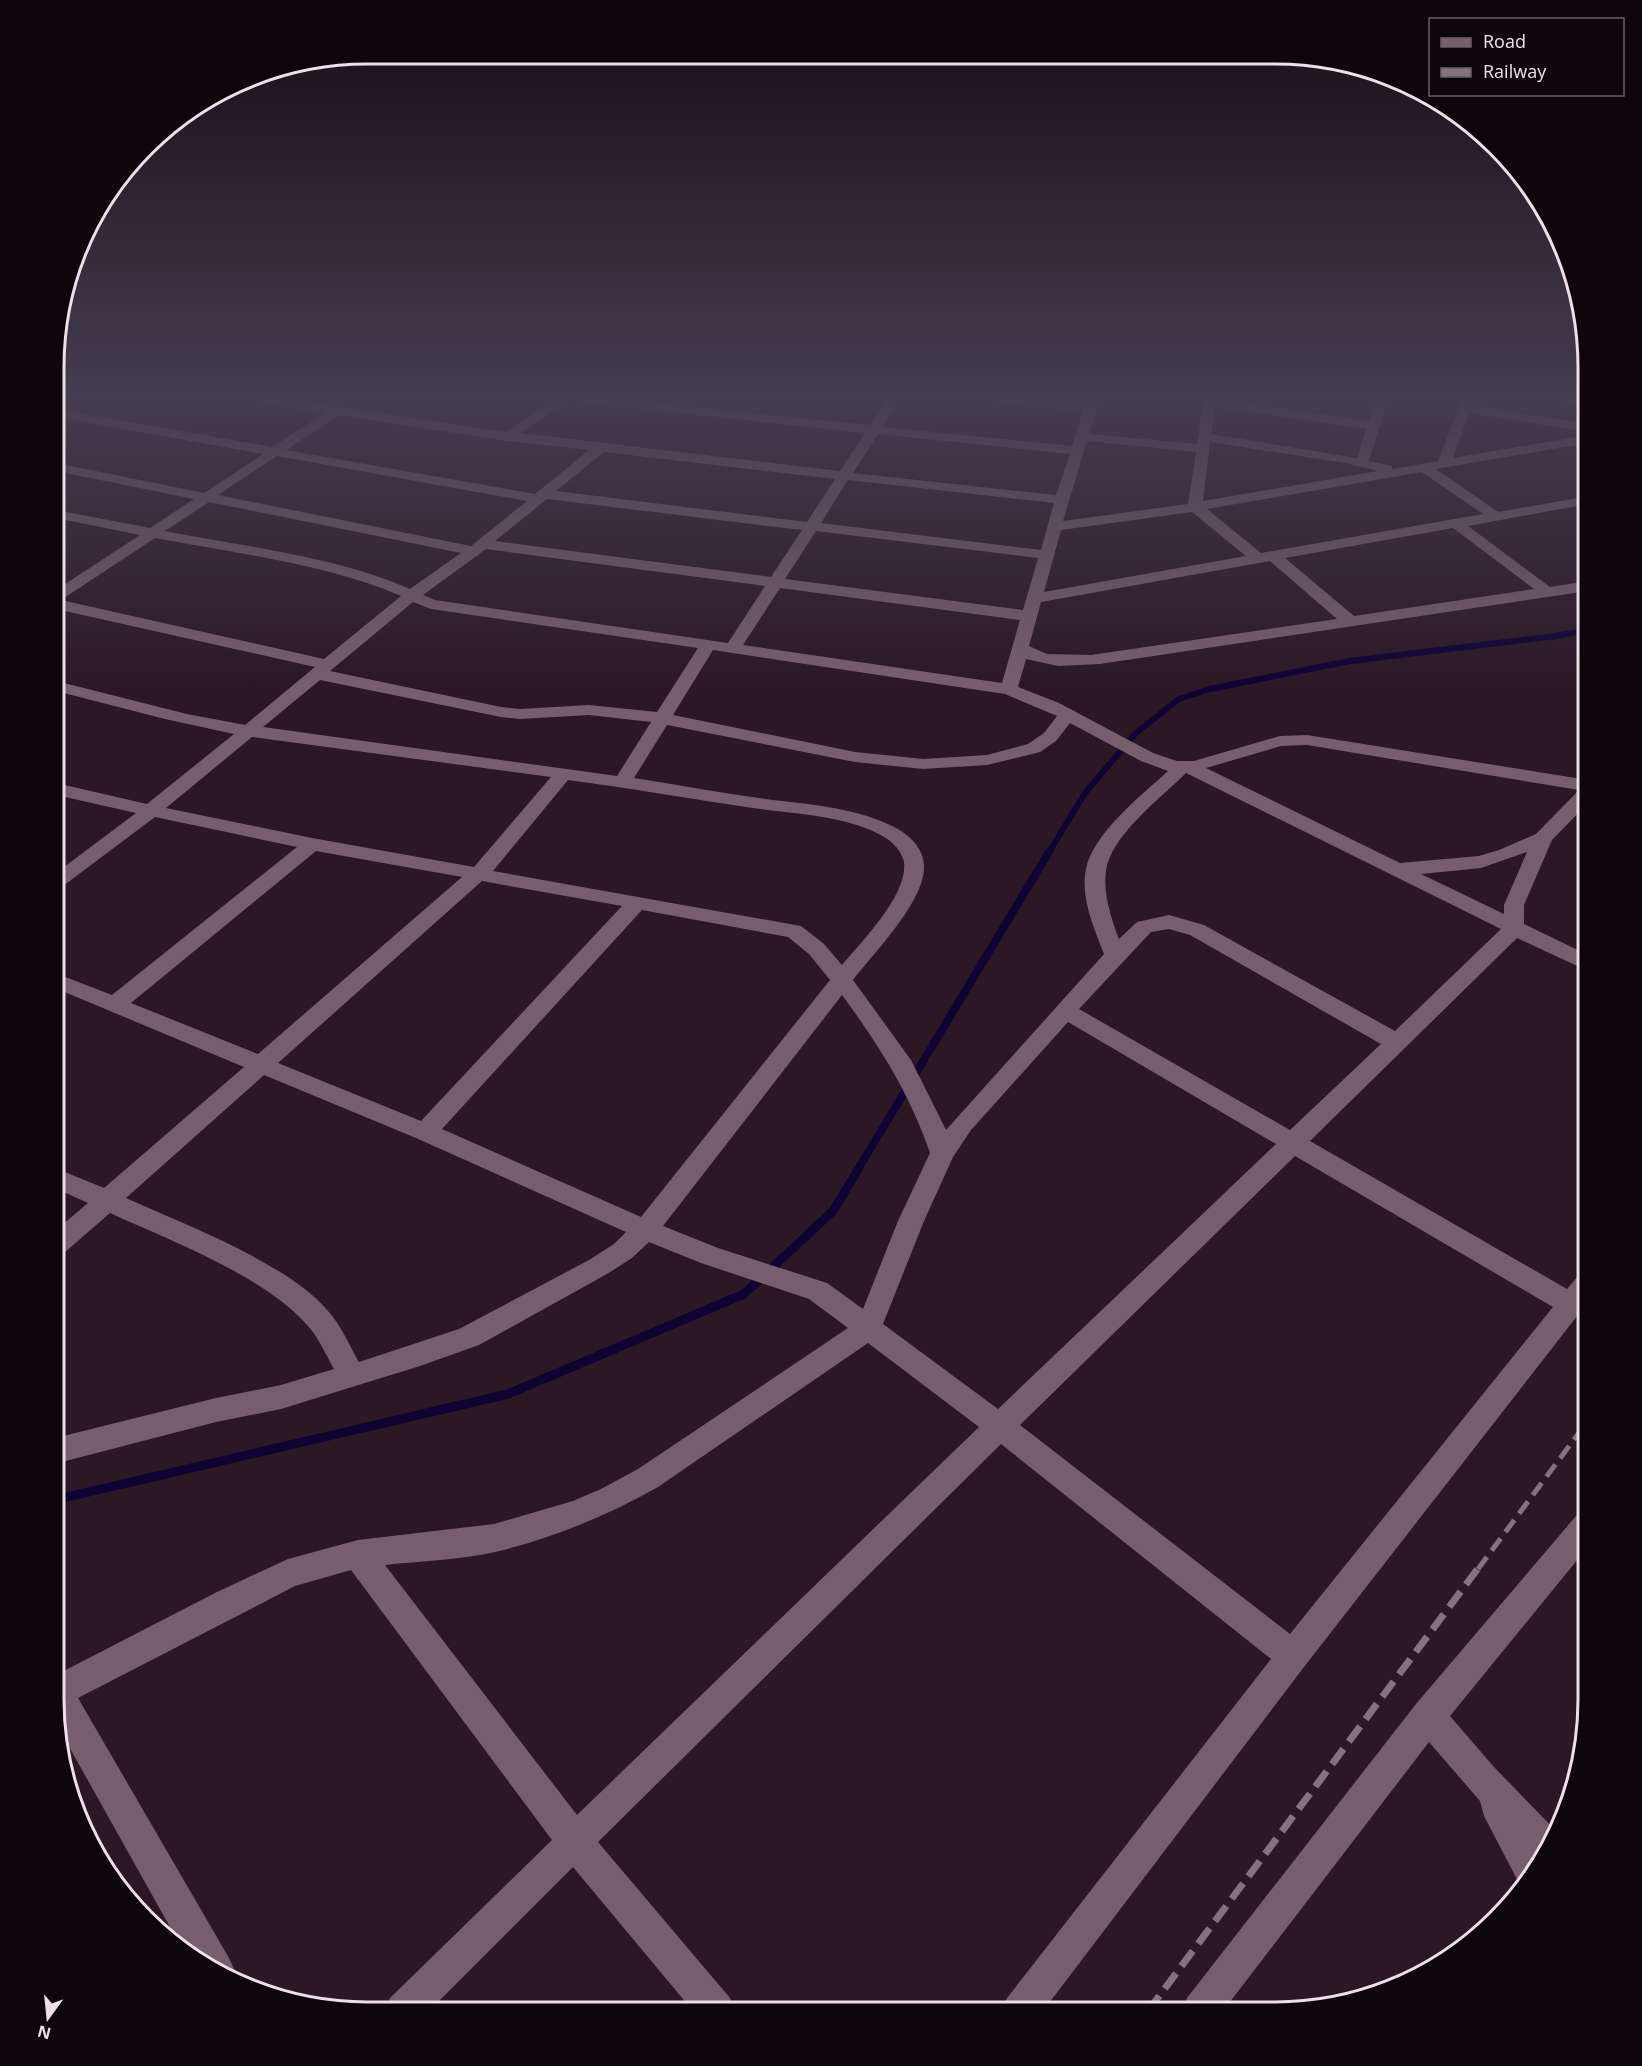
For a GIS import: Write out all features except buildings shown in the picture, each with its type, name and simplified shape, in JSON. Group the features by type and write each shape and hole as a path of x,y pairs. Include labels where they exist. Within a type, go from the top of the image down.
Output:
{"street":[{"path":"182,493 478,548 1030,616"},
{"path":"64,592 211,493"},
{"path":"525,493 1048,555"},
{"path":"64,876 151,811 251,731 411,596 478,548 544,493"},
{"path":"733,648 831,493"},
{"path":"1004,493 1062,500"},
{"path":"1009,689 1064,493"},
{"path":"1194,507 1196,493"},
{"path":"1056,526 1194,507 1269,493"},
{"path":"1462,493 1496,517"},
{"path":"1035,598 1578,502"},
{"path":"1194,507 1266,557 1351,622"},
{"path":"64,516 326,567 371,579 411,596 443,606 1009,689 1039,700 1147,757 1170,766 1185,767 1280,741 1307,740 1578,784"},
{"path":"1456,524 1547,592"},
{"path":"1021,648 1041,658 1086,660 1578,587"},
{"path":"64,606 501,712 520,714 589,710 664,718 855,757 923,765 987,760 1034,748 1050,737 1067,715"},
{"path":"623,781 709,644"},
{"path":"64,688 176,716 251,731 623,781 833,816 879,827 896,836 911,850 915,861 913,878 907,894 646,1229 623,1251 469,1337 353,1376 281,1397 216,1410 64,1448"},
{"path":"1185,767 1578,959"},
{"path":"1116,955 1096,898 1096,869 1099,859 1103,849 1111,840 1185,767"},
{"path":"64,1238 479,873 510,842 564,773"},
{"path":"64,791 312,844 479,873 636,904 790,929 813,946 886,1038 916,1085 926,1106 942,1153"},
{"path":"412,2002 806,1613 1514,929 1514,905 1543,838 1578,802"},
{"path":"1394,870 1481,862 1543,838"},
{"path":"115,1004 312,844"},
{"path":"425,1132 636,904"},
{"path":"64,1687 256,1589 324,1562 358,1554 494,1538 578,1513 612,1498 782,1389 867,1328 879,1306 911,1221 942,1153 963,1124 1144,927 1158,922 1183,925 1197,930 1398,1043"},
{"path":"64,983 425,1132 710,1256 818,1292 1000,1426 1293,1656"},
{"path":"1066,1011 1291,1142 1578,1292"},
{"path":"64,1182 205,1245 292,1294 319,1319 353,1376"},
{"path":"1027,2002 1293,1656 1578,1294"},
{"path":"1207,2002 1428,1716 1578,1537"},
{"path":"358,1554 576,1842 709,2002"},
{"path":"64,1708 207,1956"},
{"path":"1428,1716 1482,1779 1542,1841"},
{"path":"1482,1779 1528,1866"}],"waterway":[{"path":"1048,854 1085,793 1136,733 1179,699 1210,689 1350,661 1578,632"},
{"path":"857,1171 1049,852"},
{"path":"64,1498 508,1394 744,1294 833,1211 858,1170"}],"railway":[{"path":"1478,1569 1578,1434"},
{"path":"1155,2002 1479,1567"}]}
